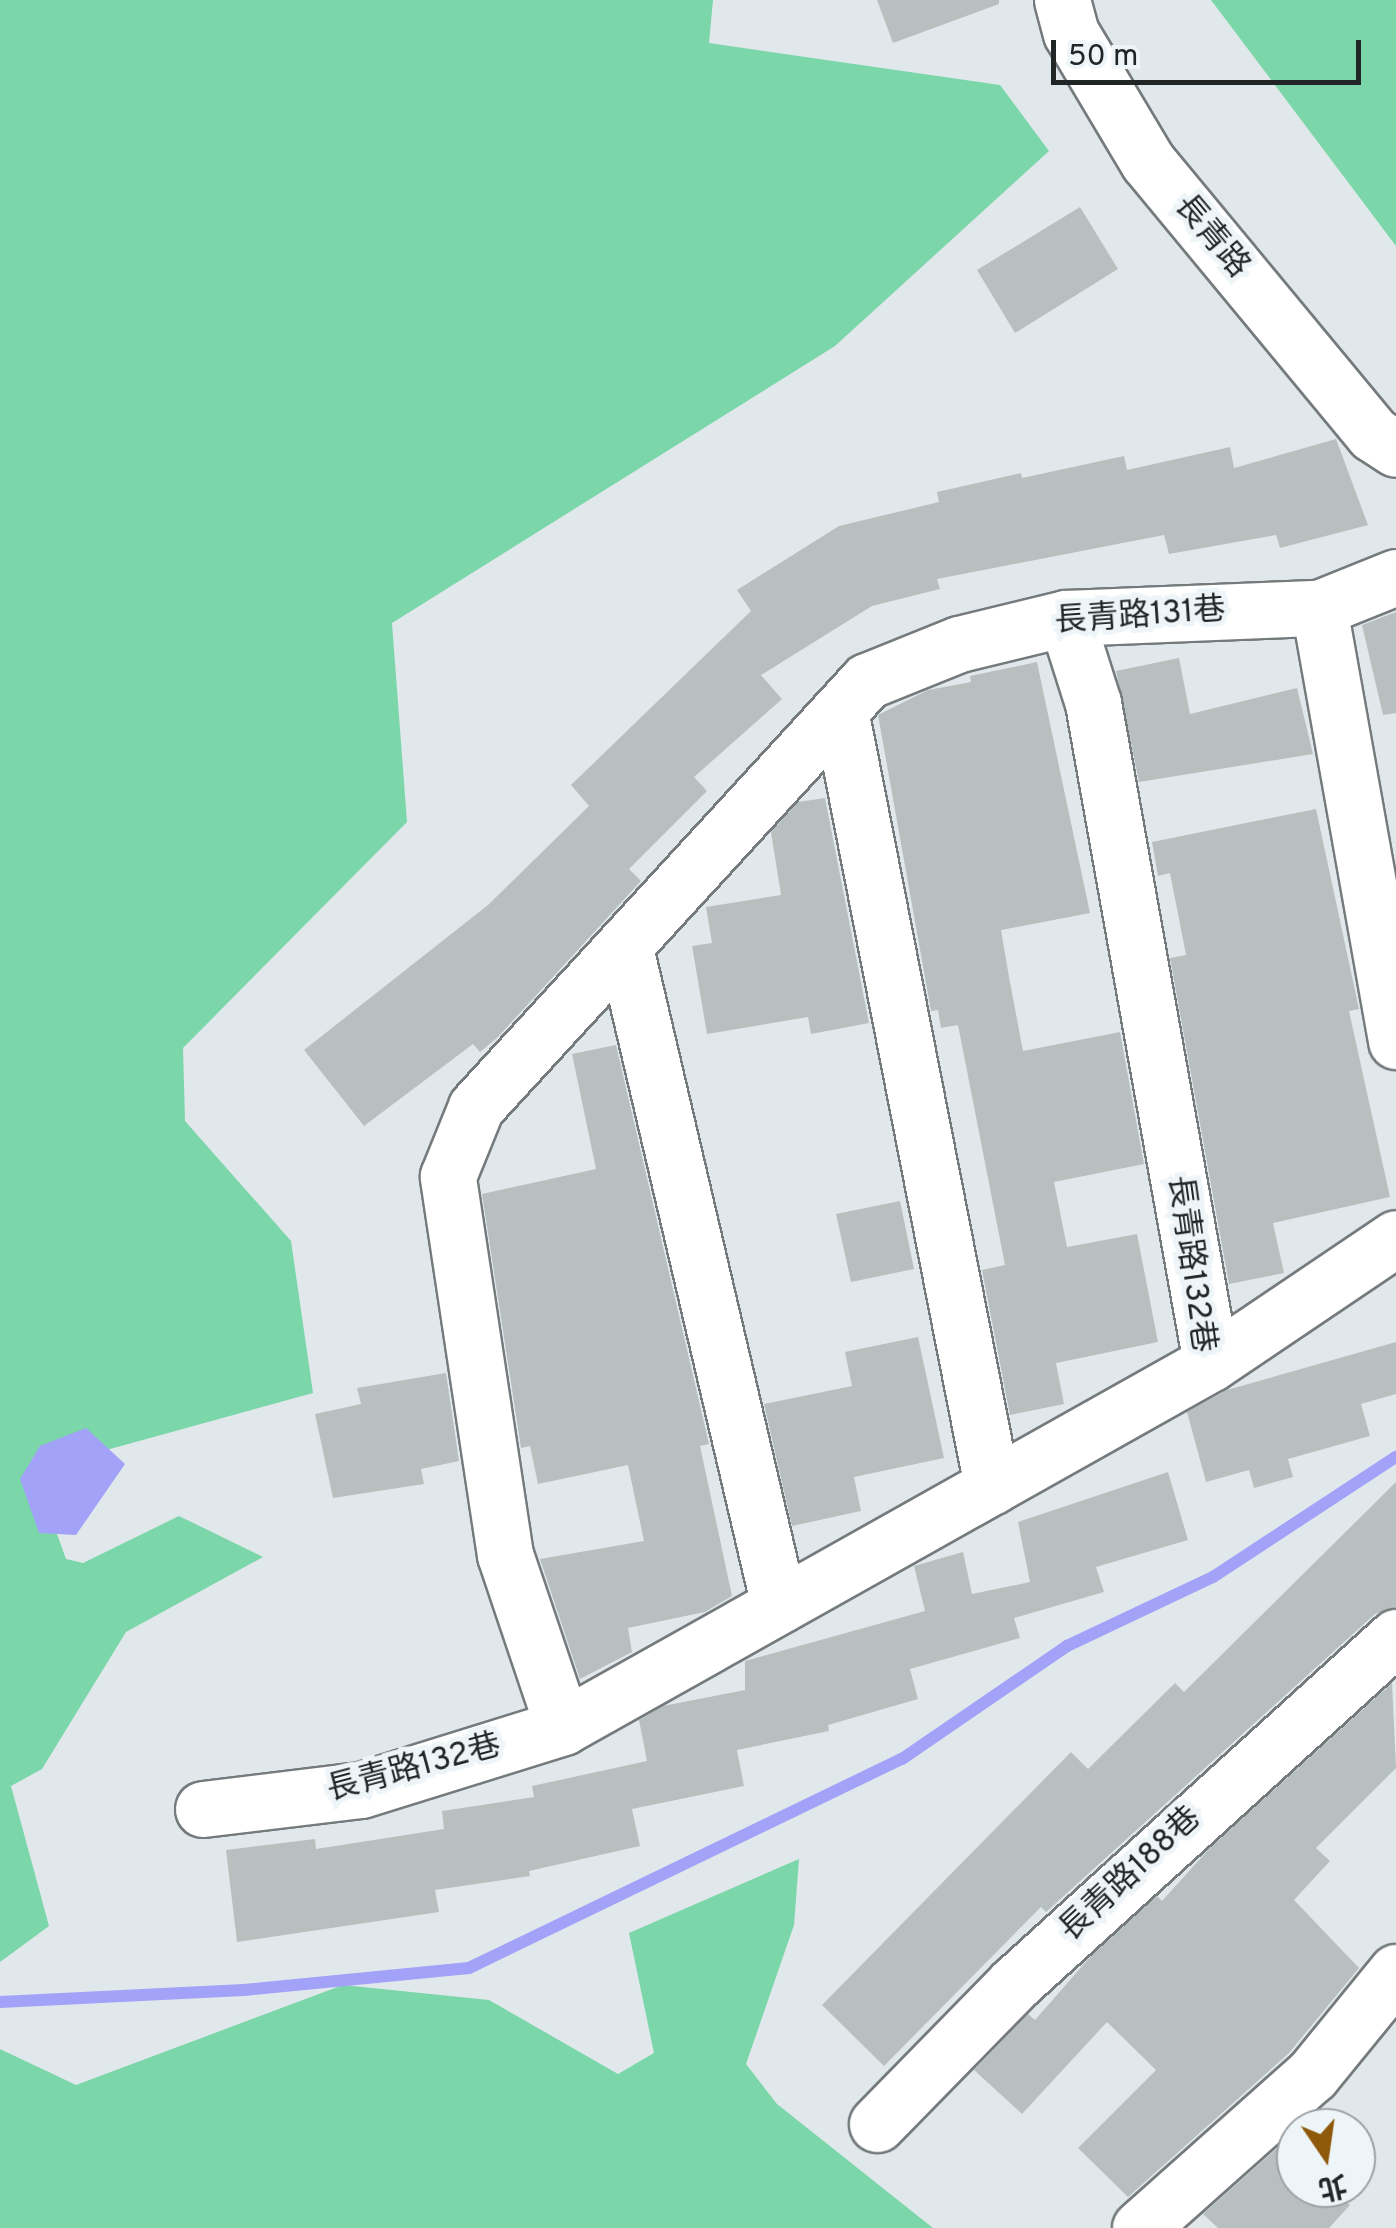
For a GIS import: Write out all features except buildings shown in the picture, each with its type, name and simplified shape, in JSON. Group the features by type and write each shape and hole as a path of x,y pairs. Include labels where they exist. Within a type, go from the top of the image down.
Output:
{"street":[{"name":"長青路","path":"1062,0 1071,33 1148,162 1374,434 1396,449"},
{"name":"長青路131巷","path":"625,948 676,885 842,715 867,681 959,644 1066,618 1319,608 1396,577"},
{"path":"1319,608 1396,1042"},
{"name":"長青路132巷","path":"203,1809 361,1790 563,1727 1211,1362 1093,703 1066,618"},
{"path":"842,715 992,1486"},
{"path":"625,948 779,1606"},
{"path":"563,1727 505,1555 448,1176 476,1107 625,948"},
{"path":"1211,1362 1396,1238"},
{"name":"長青路188巷","path":"877,2124 1014,1984 1396,1637"},
{"path":"1140,2228 1312,2075 1396,1972"}],"green space":[{"path":"0,0 713,0 709,43 1000,85 1049,151 835,346 392,623 407,822 183,1048 185,1121 291,1241 313,1393 34,1470 66,1559 83,1563 179,1516 263,1557 126,1632 42,1769 11,1786 49,1926 0,1962"},
{"path":"1211,0 1396,0 1396,246"},
{"path":"799,1859 794,1925 746,2064 777,2104 933,2228 0,2228 0,2049 76,2085 343,1985 489,2000 618,2074 654,2053 629,1933"}],"shaded area":[{"path":"86,1428 125,1464 76,1535 39,1533 20,1479 40,1446"}],"waterway":[{"path":"0,2002 244,1990 469,1968 902,1759 1067,1646 1213,1577 1396,1457"}]}
